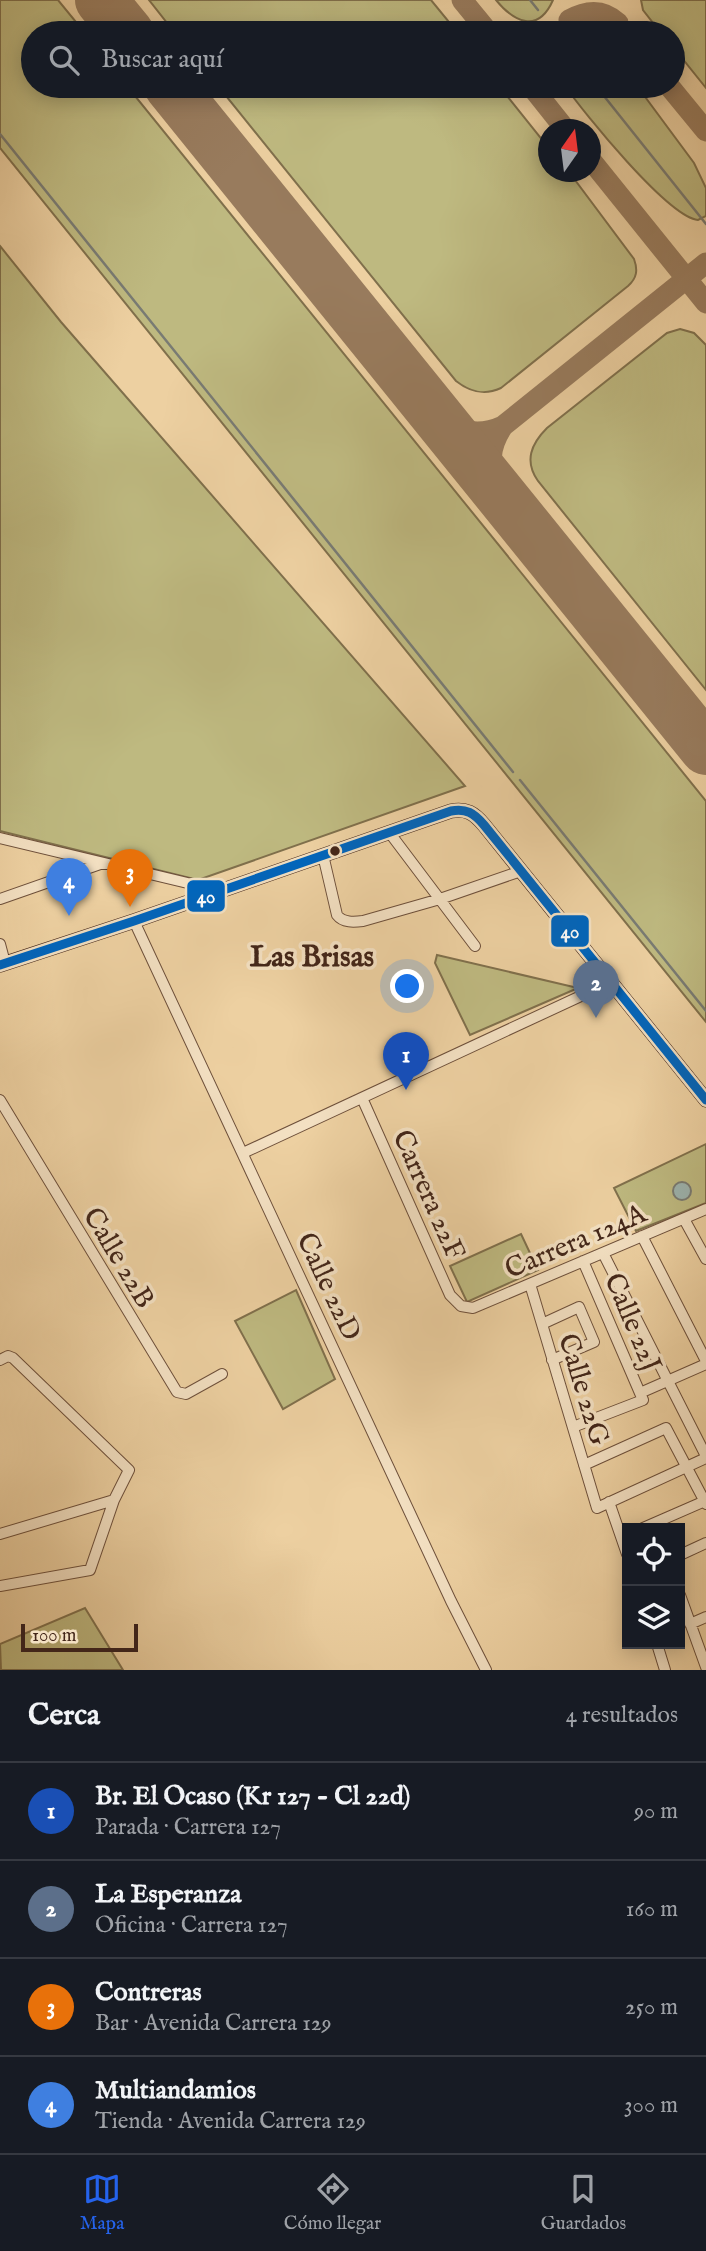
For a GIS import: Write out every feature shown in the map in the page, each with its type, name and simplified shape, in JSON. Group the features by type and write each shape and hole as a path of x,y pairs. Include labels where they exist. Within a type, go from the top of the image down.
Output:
{"main road":[{"path":"2,956 134,921 451,811 471,812 706,1100"}],"street":[{"path":"389,832 475,946"},
{"path":"0,838 220,891"},
{"path":"323,855 337,915 346,921 363,921 440,899 521,871"},
{"path":"0,899 103,862"},
{"name":"Calle 22D","path":"134,921 445,1589 486,1670"},
{"path":"243,1153 611,982"},
{"name":"Carrera 22F","path":"362,1098 450,1295 461,1306"},
{"name":"Calle 22B","path":"0,1100 177,1392 186,1394 222,1374"},
{"name":"Carrera 124A","path":"461,1306 473,1308 706,1209"},
{"path":"684,1219 706,1259"},
{"path":"573,1427 706,1363 642,1236"},
{"path":"603,1253 706,1457 609,1502 622,1530"},
{"name":"Calle 22J","path":"583,1261 641,1396"},
{"name":"Calle 22G","path":"530,1284 597,1508 609,1502"},
{"path":"542,1324 579,1307 594,1342 552,1360"},
{"path":"0,1360 8,1356 13,1358 128,1467 129,1474 114,1500 90,1570 0,1586"},
{"path":"584,1465 666,1428 705,1502 659,1523"},
{"path":"0,1534 114,1500"},
{"path":"685,1553 706,1543"},
{"path":"685,1610 706,1667"},
{"path":"690,1624 706,1617"},
{"path":"659,1649 665,1670"}],"shaded area":[{"path":"0,0 58,0 75,21 21,21 21,98 137,98 706,801 706,1022 0,148"},
{"path":"149,0 431,0 448,21 166,21"},
{"path":"496,0 553,0 540,17 526,21 510,14"},
{"path":"641,0 706,0 706,88 685,62 685,21 652,21 643,10"},
{"path":"228,98 509,98 538,135 538,182 576,182 634,259 635,277 628,286 501,388 477,392 456,381"},
{"path":"574,98 646,98 694,163 706,188 706,216 698,220 667,202 601,131 601,119 591,119"},
{"path":"0,246 61,322 465,786 198,880 0,831"},
{"path":"680,329 694,333 706,345 706,690 538,481 530,460 533,447 547,428 667,333"},
{"path":"437,955 578,988 470,1035 435,963"},
{"path":"706,1144 706,1203 636,1231 614,1188"},
{"path":"521,1234 538,1270 467,1302 450,1266"},
{"path":"296,1290 335,1379 283,1409 235,1321"},
{"path":"85,1608 123,1670 1,1670 0,1644"}],"water":[{"path":"678,1182 686,1182 691,1191 689,1198 678,1200 673,1195 673,1187"}],"waterway":[{"path":"530,0 538,10"},
{"path":"606,98 706,224"},
{"path":"0,134 513,772"},
{"path":"520,780 706,1011"}],"taxiway":[{"path":"462,0 479,21"},
{"path":"569,20 595,12 616,21"},
{"path":"541,98 557,119"},
{"path":"679,98 706,131"},
{"path":"601,173 706,303"},
{"path":"497,490 491,457 503,426 706,263"},
{"path":"438,418 461,430 477,432 503,426"}],"runway":[{"path":"101,0 118,21"},
{"path":"180,98 706,749"}],"transit line":[{"name":"40","path":"0,965 451,811 465,811 484,825 706,1100"}],"place":[{"name":"Contreras","path":"130,907"},
{"name":"Multiandamios","path":"69,916"},
{"name":"La Esperanza","path":"596,1018"},
{"name":"Br. El Ocaso (Kr 127 - Cl 22d)","path":"406,1090"}],"district":[{"name":"Las Brisas","path":"312,956"}]}
